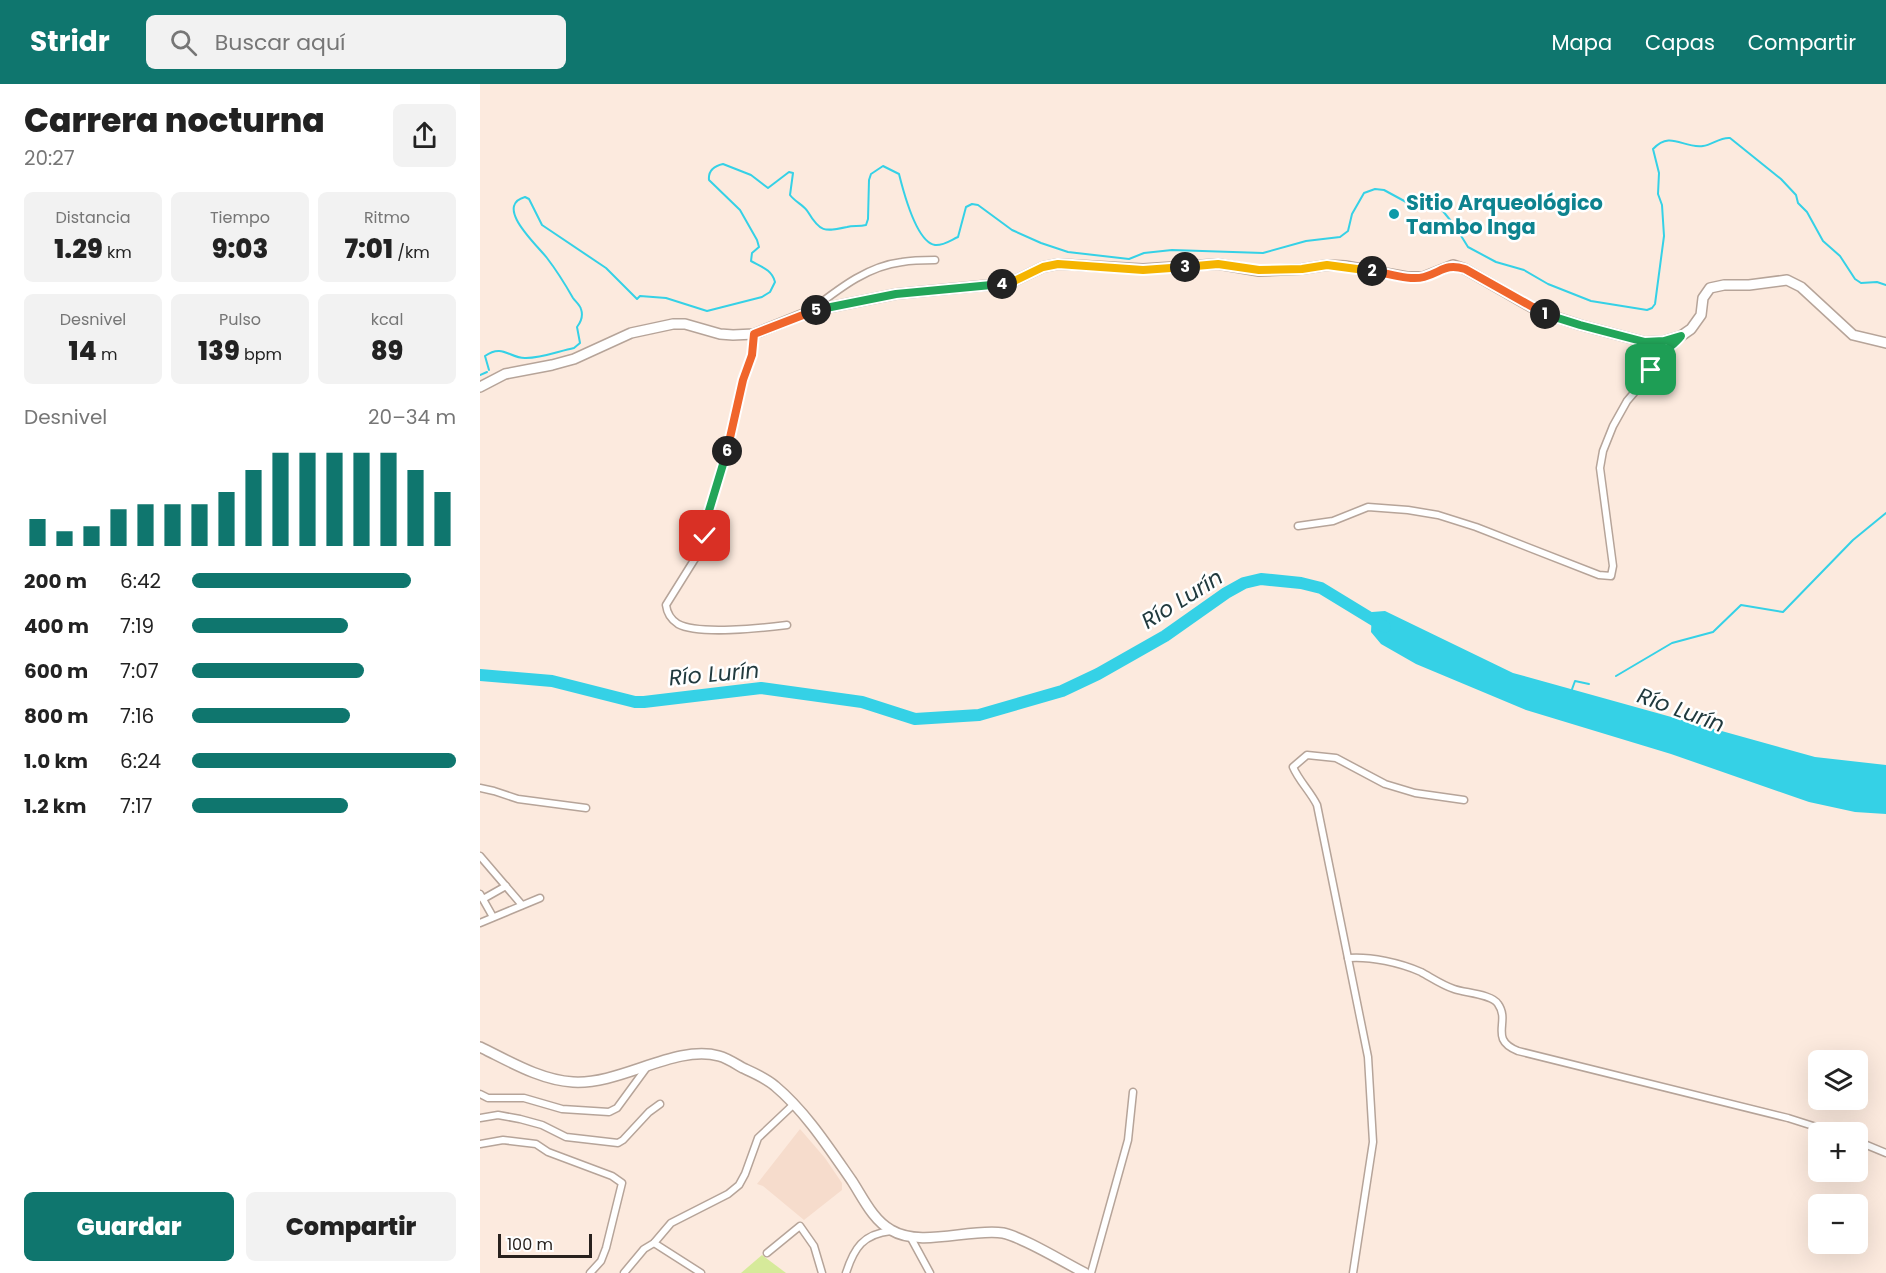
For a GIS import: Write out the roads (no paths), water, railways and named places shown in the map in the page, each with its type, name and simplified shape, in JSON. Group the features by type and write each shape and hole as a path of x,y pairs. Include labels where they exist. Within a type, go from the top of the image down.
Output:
{"street":[{"path":"812,310 842,287 877,267 900,262 935,260"},
{"path":"480,387 506,375 574,359 631,333 673,324 685,324 720,334 754,334 812,310 896,294 1010,283 1043,267 1058,264 1143,270 1218,264 1259,270 1302,269 1327,265 1407,277 1423,277 1453,266 1465,269 1540,312 1580,325 1645,342 1664,341 1681,336"},
{"path":"1298,526 1333,521 1368,507 1408,510 1438,515 1476,527 1599,575 1611,576 1613,566 1600,468 1604,451 1613,426 1627,401 1645,381 1658,357 1691,329 1701,315 1703,298 1710,288 1787,280 1801,287 1853,335 1886,344"},
{"path":"754,334 752,355 743,380 727,452 705,524 706,542 666,604 668,614 677,623 691,628 741,629 787,626"},
{"path":"1353,1273 1373,1142 1368,1057 1317,805 1293,767 1307,755 1336,758 1384,784 1415,793 1464,800"},
{"path":"480,788 518,799 586,808"},
{"path":"480,856 483,864 522,905"},
{"path":"493,917 481,896 506,886"},
{"path":"480,923 540,898"},
{"path":"1348,958 1366,956 1419,971 1455,990 1491,999 1498,1003 1500,1010 1502,1038 1506,1045 1518,1051 1808,1124"},
{"path":"481,1050 536,1073 573,1082 613,1078 695,1054 721,1056 773,1084 794,1104 835,1157 878,1220 892,1231 911,1238 973,1233 1005,1234 1085,1273"},
{"path":"480,1094 488,1098 524,1098 562,1109 609,1112 617,1108 647,1067"},
{"path":"1091,1273 1128,1140 1133,1092"},
{"path":"480,1118 498,1116 520,1119 542,1125 566,1137 618,1143 660,1104"},
{"path":"624,1273 644,1249 654,1243 671,1223 728,1194 739,1185 758,1138 794,1104"},
{"path":"480,1144 503,1140 536,1144 548,1152 612,1176 622,1183 606,1248 601,1261 590,1273"},
{"path":"1868,1146 1886,1153"},
{"path":"766,1253 800,1226 814,1246 822,1273"},
{"path":"846,1273 852,1253 861,1244 879,1232 892,1231"},
{"path":"911,1238 930,1273"},
{"path":"654,1243 701,1273"}],"water":[{"path":"1385,611 1513,673 1815,757 1886,765 1886,814 1855,812 1809,802 1671,754 1526,710 1416,664 1381,644 1371,632 1372,612"}],"waterway":[{"path":"489,370 485,356 491,352 502,351 520,358 532,358 574,348 580,343 577,327 581,321 582,311 551,263 528,236 516,217 514,209 516,202 525,197 529,199 542,225 606,268 637,299 640,296 666,298 707,311 762,297 770,292 775,282 772,274 751,261 752,253 759,247 757,240 740,210 709,180 712,169 723,164 751,175 768,188 789,172 793,173 790,195 823,229 833,230 866,225 869,180 871,174 883,166 899,174 916,225 928,242 935,245 944,244 958,237 966,207 972,204 978,205 1012,230 1041,243 1068,252 1129,259 1144,253 1172,250 1263,253 1306,241 1340,237 1348,231 1352,214 1364,193 1375,189 1384,190 1419,209 1442,210 1468,247 1496,262 1524,270 1548,284 1591,301 1647,310 1655,304 1664,236 1662,205 1658,194 1659,173 1653,149 1671,140 1703,146 1730,138 1781,179 1796,195 1798,203 1807,212 1823,241 1840,256 1855,279 1861,283 1877,282 1886,285"},
{"path":"480,375 487,372"},
{"path":"1616,676 1672,643 1713,632 1741,605 1783,612 1853,540 1886,513"},
{"name":"Río Lurín","path":"480,675 552,681 635,702 761,688 862,702 915,719 979,715 1062,691 1098,674 1165,636 1226,593 1244,583 1261,579 1301,583 1321,588 1385,627"},
{"path":"1571,692 1575,681 1589,684"}],"place":[{"name":"Sitio Arqueológico Tambo Inga","path":"1394,214"}]}
